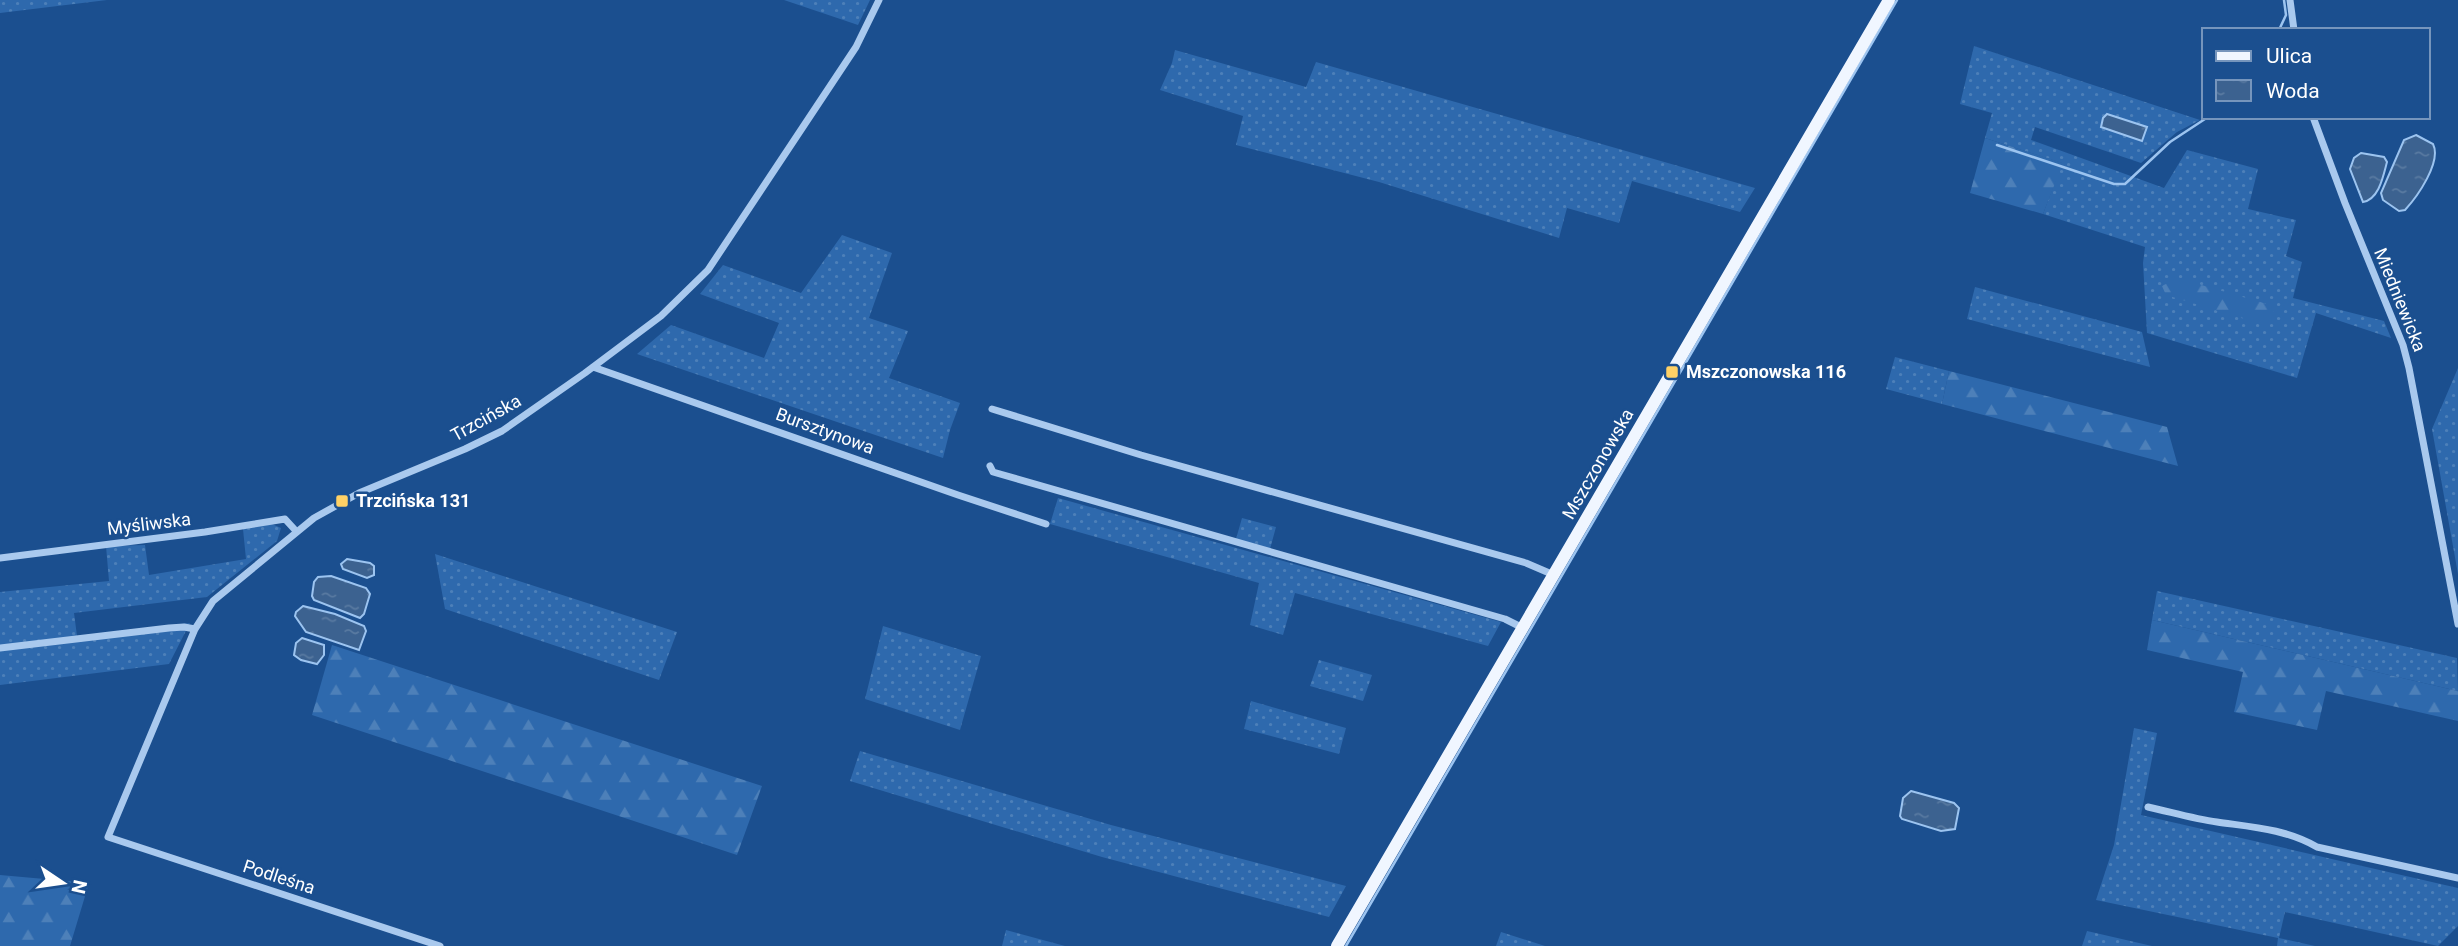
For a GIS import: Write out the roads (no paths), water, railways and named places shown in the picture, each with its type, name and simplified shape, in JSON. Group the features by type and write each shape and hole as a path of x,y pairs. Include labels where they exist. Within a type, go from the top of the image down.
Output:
{"main road":[{"name":"Mszczonowska","path":"1337,946 1889,0"}],"street":[{"name":"Trzcińska","path":"108,837 195,629 213,601 296,531 335,504 502,431 661,316 708,270 856,47 879,0"},
{"path":"2290,0 2294,28"},
{"name":"Miedniewicka","path":"2314,119 2410,368 2458,624"},
{"name":"Bursztynowa","path":"593,367 1046,524"},
{"path":"992,409 1141,455 1526,563 1554,575"},
{"path":"990,467 992,472 1018,480 1506,619 1523,628"},
{"name":"Myśliwska","path":"0,558 285,519 296,531"},
{"path":"0,648 177,627 195,629"},
{"path":"2148,807 2298,836 2316,847 2458,878"},
{"name":"Podleśna","path":"108,837 440,946"}],"water":[{"path":"2107,114 2147,127 2142,141 2101,127"},
{"path":"2416,135 2433,144 2434,160 2416,197 2405,210 2399,211 2383,200 2381,193 2404,140"},
{"path":"2361,153 2384,157 2387,162 2377,192 2363,202 2350,169 2354,158"},
{"path":"347,559 370,563 374,566 374,575 367,578 343,569 341,564"},
{"path":"331,576 366,588 370,594 364,614 360,618 314,600 314,582 318,577"},
{"path":"303,606 335,614 364,626 366,631 359,650 306,632 295,616"},
{"path":"302,638 324,645 324,655 317,664 301,660 294,655 296,643"},
{"path":"1911,791 1954,803 1959,808 1955,829 1941,831 1902,819 1900,816 1903,798"}],"waterway":[{"path":"1346,946 1897,0"},
{"path":"2280,28 2286,15 2284,0"},
{"path":"1997,145 2114,184 2125,184 2170,142 2205,119"}],"place":[{"name":"Mszczonowska 116","path":"1672,372"},
{"name":"Trzcińska 131","path":"342,501"}]}
